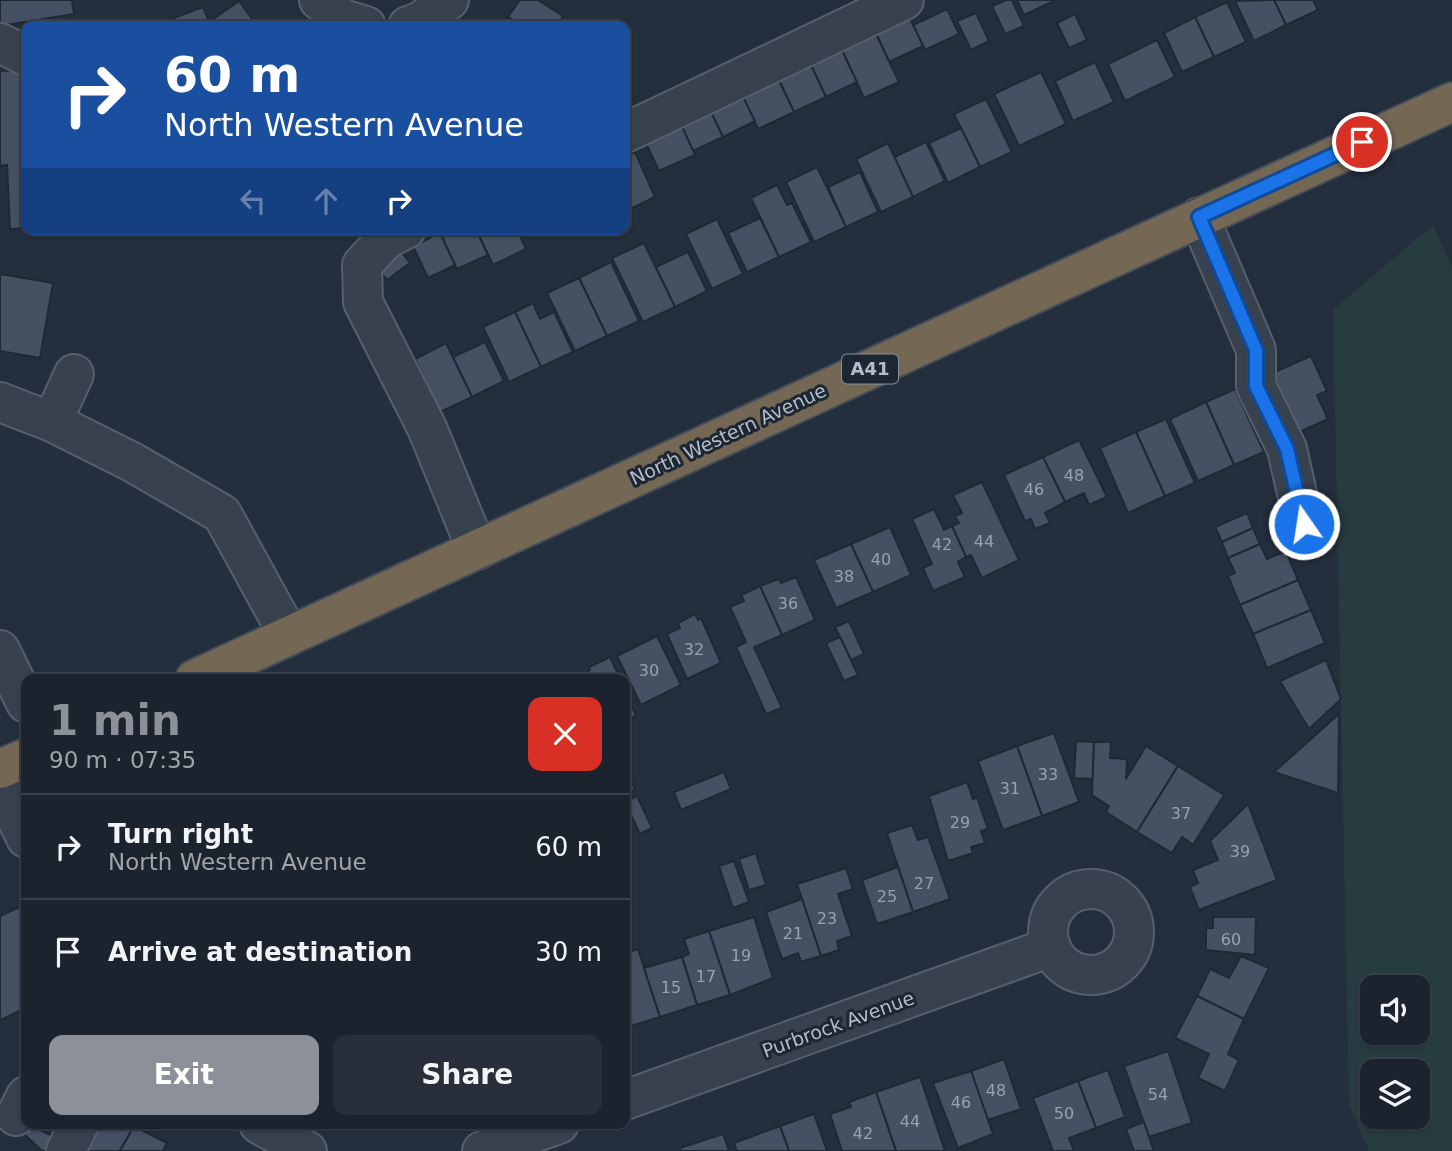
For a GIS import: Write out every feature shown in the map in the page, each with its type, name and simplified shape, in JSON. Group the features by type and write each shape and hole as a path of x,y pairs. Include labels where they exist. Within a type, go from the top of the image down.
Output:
{"highway":[{"name":"North Western Avenue","path":"205,674 1452,102"},
{"path":"0,769 21,760"}],"street":[{"path":"319,0 350,21"},
{"path":"421,21 449,0"},
{"path":"630,131 904,0"},
{"path":"0,43 21,54"},
{"path":"1199,217 1256,350 1256,386 1287,449 1304,524"},
{"path":"394,235 386,239 362,265 363,302 427,428 477,550"},
{"path":"52,422 74,374"},
{"path":"0,402 52,422 132,462 222,514 288,634"},
{"path":"0,650 21,693"},
{"path":"0,784 21,828"},
{"path":"0,858 21,848"},
{"name":"Purbrock Avenue","path":"630,1098 1051,947"},
{"path":"66,1151 77,1129"},
{"path":"268,1129 307,1151"},
{"path":"482,1151 545,1129"}],"green space":[{"path":"1433,225 1452,267 1452,1151 1369,1151 1349,1104 1333,310"}],"building":[{"path":"0,0 72,0 74,14 0,26"},
{"path":"520,0 538,0 563,16 560,21 514,21 508,17"},
{"path":"1012,0 1024,26 1005,34 992,6"},
{"path":"1017,0 1056,0 1024,15"},
{"path":"1274,0 1313,0 1318,10 1286,25"},
{"path":"1274,0 1286,25 1254,41 1235,1"},
{"path":"239,1 253,21 210,21"},
{"path":"1227,2 1246,42 1214,57 1195,17"},
{"path":"203,7 209,21 165,21"},
{"path":"947,9 959,34 925,50 913,25"},
{"path":"976,13 989,41 971,50 957,21"},
{"path":"1075,14 1087,40 1069,48 1057,23"},
{"path":"909,16 923,46 889,62 875,31"},
{"path":"1195,17 1214,57 1182,72 1164,33"},
{"path":"876,34 899,82 864,98 842,50"},
{"path":"1157,40 1175,77 1125,101 1108,64"},
{"path":"839,44 857,82 826,97 808,59"},
{"path":"809,61 826,97 794,112 777,76"},
{"path":"1095,62 1114,102 1073,121 1055,81"},
{"path":"21,70 21,228 10,229 7,165 0,166 0,71"},
{"path":"1041,72 1066,124 1019,146 994,94"},
{"path":"777,76 794,112 758,129 741,93"},
{"path":"741,93 755,121 723,137 709,108"},
{"path":"986,99 1012,152 980,167 954,114"},
{"path":"709,108 723,137 693,151 679,122"},
{"path":"681,124 695,155 659,171 645,141"},
{"path":"961,128 980,167 948,183 929,143"},
{"path":"926,142 945,181 913,197 894,157"},
{"path":"888,143 913,197 881,212 856,159"},
{"path":"635,152 655,197 630,209 630,154"},
{"path":"817,167 846,227 814,242 786,182"},
{"path":"860,172 878,212 846,227 828,187"},
{"path":"777,185 787,205 792,203 811,242 779,257 751,198"},
{"path":"760,218 779,257 747,272 728,233"},
{"path":"717,219 743,274 712,289 686,234"},
{"path":"441,235 479,235 488,255 457,269"},
{"path":"441,235 455,265 428,278 413,246"},
{"path":"479,235 520,235 526,249 493,265"},
{"path":"644,243 675,307 643,322 612,258"},
{"path":"399,249 410,263 387,280 376,266"},
{"path":"688,252 707,291 675,307 656,267"},
{"path":"611,262 639,321 607,336 579,278"},
{"path":"0,274 53,283 40,358 0,351"},
{"path":"579,278 607,336 575,351 547,293"},
{"path":"533,303 540,319 554,312 573,352 541,367 515,312"},
{"path":"515,312 541,367 509,382 483,327"},
{"path":"485,342 504,381 472,397 453,357"},
{"path":"446,343 472,397 440,412 415,359"},
{"path":"1311,356 1327,391 1317,395 1328,419 1295,434 1268,375"},
{"path":"1235,389 1264,452 1234,465 1206,402"},
{"path":"1206,402 1234,465 1198,481 1170,419"},
{"path":"1166,419 1195,483 1165,496 1136,432"},
{"path":"1136,432 1165,496 1128,513 1100,448"},
{"path":"1079,440 1107,497 1089,505 1084,493 1065,502 1043,457"},
{"path":"1043,457 1065,502 1045,513 1050,523 1035,529 1031,519 1025,521 1004,475"},
{"path":"982,482 1019,560 982,578 971,555 966,557 952,526 959,523 955,516 962,513 953,495"},
{"path":"934,509 944,530 952,526 966,557 958,562 965,577 933,591 923,568 932,564 912,519"},
{"path":"1247,513 1253,528 1222,542 1215,527"},
{"path":"890,527 911,575 873,592 851,544"},
{"path":"1253,528 1260,544 1228,558 1222,542"},
{"path":"851,544 873,592 836,608 814,560"},
{"path":"1260,544 1267,559 1286,551 1298,580 1240,605 1228,576 1235,573 1228,558"},
{"path":"796,577 815,620 782,635 760,586 779,579 781,583"},
{"path":"1298,580 1311,610 1253,634 1240,605"},
{"path":"760,586 782,635 754,647 782,708 766,714 736,647 746,642 730,607 744,601 741,595"},
{"path":"1311,610 1325,643 1267,668 1253,634"},
{"path":"695,614 698,620 701,618 721,663 687,679 667,634 680,628 678,623"},
{"path":"849,621 864,654 851,660 835,627"},
{"path":"657,636 681,685 641,705 630,683 630,674 626,674 617,656"},
{"path":"840,637 858,675 844,681 826,643"},
{"path":"610,657 618,674 584,674 590,670 589,667"},
{"path":"1326,660 1341,699 1309,729 1280,681"},
{"path":"630,702 636,716 630,719"},
{"path":"1339,714 1338,793 1274,772"},
{"path":"1054,733 1079,802 1042,816 1017,746"},
{"path":"1076,741 1094,742 1093,779 1074,778"},
{"path":"1094,742 1111,742 1110,758 1127,759 1126,779 1146,746 1178,766 1137,832 1106,812 1109,806 1092,795"},
{"path":"1017,746 1042,816 1003,830 978,761"},
{"path":"1178,766 1224,795 1193,845 1182,837 1172,853 1137,832"},
{"path":"724,772 731,789 681,810 674,792"},
{"path":"630,779 635,790 630,792"},
{"path":"967,782 973,799 977,797 988,829 981,831 985,843 971,847 973,853 948,861 929,796"},
{"path":"637,796 652,828 640,834 630,813 630,800"},
{"path":"1248,804 1277,880 1199,910 1190,887 1198,883 1193,870 1218,860 1210,841"},
{"path":"912,825 918,840 928,837 950,899 913,912 887,833"},
{"path":"756,853 766,885 749,890 739,859"},
{"path":"734,861 749,902 733,908 719,866"},
{"path":"898,867 913,912 877,924 862,880"},
{"path":"846,868 853,889 838,894 852,936 837,941 839,950 821,956 797,884"},
{"path":"802,899 821,956 801,962 798,953 782,959 766,912"},
{"path":"21,906 21,1010 0,1020 0,916"},
{"path":"754,917 773,978 730,995 709,931"},
{"path":"1213,917 1256,917 1255,955 1206,950 1206,928 1213,928"},
{"path":"709,931 730,995 697,1005 682,957 689,954 684,939"},
{"path":"638,949 660,1017 630,1026 630,951"},
{"path":"1241,956 1269,968 1244,1019 1197,996 1210,969 1229,978"},
{"path":"682,957 697,1005 660,1017 644,968"},
{"path":"1197,996 1244,1019 1228,1054 1239,1060 1225,1091 1198,1078 1209,1054 1175,1038"},
{"path":"1168,1051 1192,1123 1149,1137 1124,1066"},
{"path":"1004,1059 1021,1109 987,1120 971,1071"},
{"path":"1108,1070 1125,1117 1096,1128 1078,1081"},
{"path":"971,1071 993,1134 958,1148 933,1083"},
{"path":"920,1077 945,1151 896,1151 876,1092"},
{"path":"1078,1081 1096,1128 1069,1138 1074,1151 1053,1151 1033,1098"},
{"path":"876,1092 896,1151 842,1151 830,1114 851,1107 849,1102"},
{"path":"814,1114 827,1151 789,1151 780,1126"},
{"path":"1144,1122 1154,1151 1134,1151 1126,1129"},
{"path":"780,1126 789,1151 737,1151 734,1143"},
{"path":"28,1129 38,1129 57,1138 51,1151 42,1151 25,1135"},
{"path":"88,1129 132,1129 120,1151 78,1151"},
{"path":"132,1129 140,1129 167,1143 163,1151 120,1151"},
{"path":"723,1134 729,1151 681,1151 680,1148"}],"route":[{"path":"1304,524 1287,449 1256,386 1256,350 1199,217 1362,142"}]}
